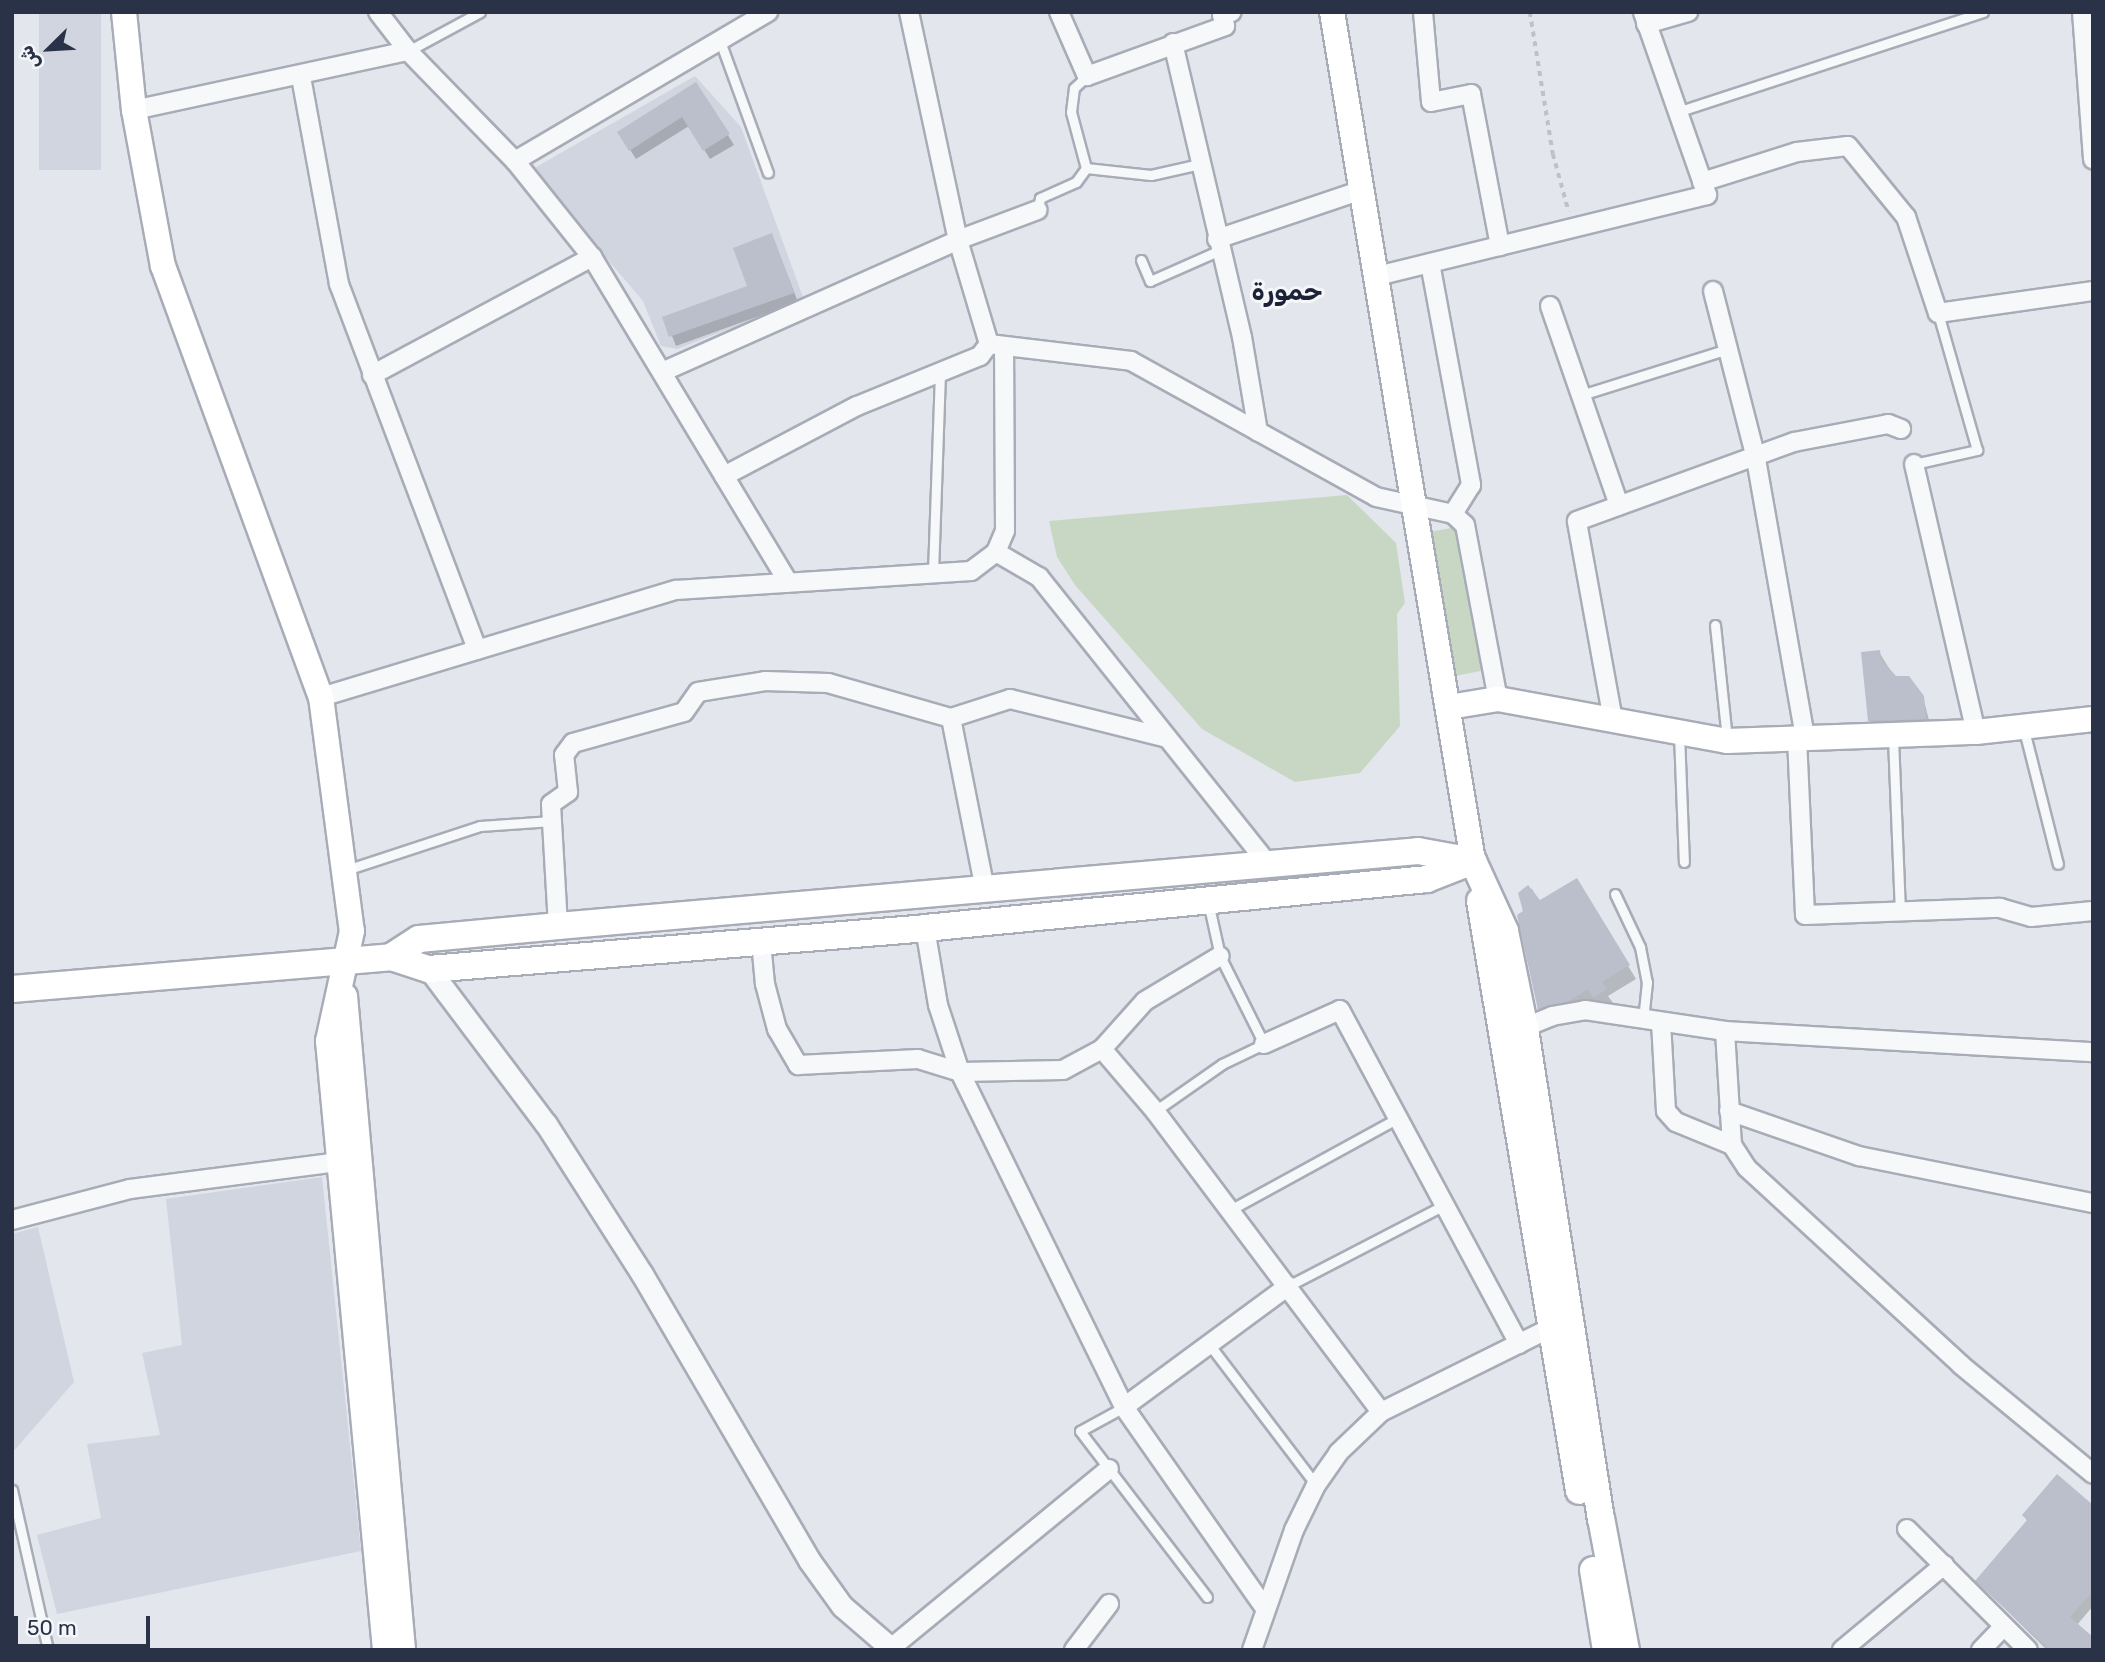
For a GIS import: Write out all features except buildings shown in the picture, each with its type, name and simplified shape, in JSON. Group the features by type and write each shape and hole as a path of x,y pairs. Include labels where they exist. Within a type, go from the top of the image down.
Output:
{"main road":[{"path":"124,12 134,110 163,267 321,698 352,931 328,1041 385,1650"},
{"path":"1332,12 1373,277 1449,707 1473,861 1505,931 1514,1031 1552,1327 1606,1650"},
{"path":"1449,707 1498,699 1727,741 1976,732 2093,719"},
{"path":"12,989 343,964 391,957 419,939 558,926 1418,851 1473,861"},
{"path":"391,957 429,969 925,928 1427,879 1473,861"},
{"path":"343,964 404,1650"},
{"path":"1514,1031 1626,1650"}],"street":[{"path":"378,12 408,51 515,161 592,257 788,582"},
{"path":"515,161 768,12"},
{"path":"321,698 676,590 971,570 996,552 1005,531 996,345 958,240 909,12"},
{"path":"1059,12 1087,76 1225,26 1222,15 1232,12"},
{"path":"1423,12 1432,102 1471,94 1500,246"},
{"path":"1373,277 1707,195 1644,18 1688,12"},
{"path":"2082,12 2093,160"},
{"path":"1173,43 1258,432"},
{"path":"134,110 300,77 408,51"},
{"path":"300,77 339,284 477,650"},
{"path":"1702,182 1797,152 1848,146 1906,217 1938,313 2093,291"},
{"path":"1218,244 1359,191"},
{"path":"662,372 958,240 1038,210"},
{"path":"372,375 592,257"},
{"path":"1430,263 1471,485 1453,514"},
{"path":"1713,291 1756,458 1801,738 1805,915 2000,908 2031,917 2093,911"},
{"path":"1550,306 1619,505"},
{"path":"724,476 857,406 940,369 980,356 996,345 1131,361 1376,497 1453,514 1465,525 1498,699"},
{"path":"1613,720 1577,521 1794,442 1888,424 1901,429"},
{"path":"1914,464 1976,732"},
{"path":"996,552 1039,577 1164,737 1269,865"},
{"path":"558,926 551,804 568,792 564,755 573,743 684,712 698,692 765,681 828,683 951,718 1010,699 1164,737"},
{"path":"951,718 985,889"},
{"path":"925,928 938,1005 960,1072 1124,1407 1265,1608"},
{"path":"761,942 765,984 777,1029 798,1065 918,1059 960,1072 1063,1070 1102,1049 1145,1001 1220,956"},
{"path":"429,969 546,1124 642,1274 809,1560 842,1606 892,1649 1109,1469"},
{"path":"1264,1044 1340,1010 1518,1344"},
{"path":"1514,1031 1552,1016 1585,1010 1726,1031 2093,1052"},
{"path":"1661,1022 1666,1111 1676,1122 1732,1144"},
{"path":"1726,1031 1732,1144 1747,1168 1961,1364 2093,1474"},
{"path":"1102,1049 1155,1111 1381,1412"},
{"path":"1729,1111 1883,1162 2093,1202"},
{"path":"12,1220 130,1189 339,1162"},
{"path":"1124,1407 1288,1286"},
{"path":"1252,1650 1265,1608 1315,1485 1338,1453 1381,1412 1552,1327"},
{"path":"1907,1529 2028,1650"},
{"path":"1842,1650 1944,1565"},
{"path":"1074,1650 1109,1604"},
{"path":"1981,1650 2004,1626"}],"lane":[{"path":"408,51 480,12"},
{"path":"1677,112 1983,12"},
{"path":"720,41 768,173"},
{"path":"1086,168 1071,112 1074,88 1087,76"},
{"path":"1086,168 1151,176 1200,164"},
{"path":"1038,210 1040,198 1076,182 1086,168"},
{"path":"1141,260 1150,281 1218,244"},
{"path":"1914,464 1977,450 1938,313"},
{"path":"1581,395 1728,349"},
{"path":"933,573 940,369"},
{"path":"1715,625 1727,741"},
{"path":"2024,727 2058,864"},
{"path":"1679,732 1684,862"},
{"path":"1893,735 1900,911"},
{"path":"344,871 480,826 553,821"},
{"path":"1615,894 1640,947 1647,982 1643,1019"},
{"path":"1155,1111 1222,1064 1264,1044 1220,956 1208,900"},
{"path":"1230,1210 1398,1118"},
{"path":"1288,1286 1444,1205"},
{"path":"1208,1343 1315,1485"},
{"path":"1124,1407 1080,1432 1207,1597"},
{"path":"12,1490 48,1650"}],"path":[{"path":"1530,12 1553,154 1573,228"}],"shaded area":[{"path":"39,12 101,12 101,170 39,170"},
{"path":"695,76 741,127 804,300 677,349 661,346 643,301 531,170"},
{"path":"322,1177 361,1551 57,1614 37,1535 101,1518 87,1444 160,1435 142,1353 182,1345 166,1199"},
{"path":"38,1227 74,1382 12,1453 12,1234"}],"green space":[{"path":"1347,495 1396,543 1405,603 1397,614 1400,726 1360,773 1295,782 1202,729 1075,585 1057,557 1049,521"},
{"path":"1456,527 1484,670 1456,676 1429,532"}],"district":[{"name":"حمورة","path":"1287,292"}]}
